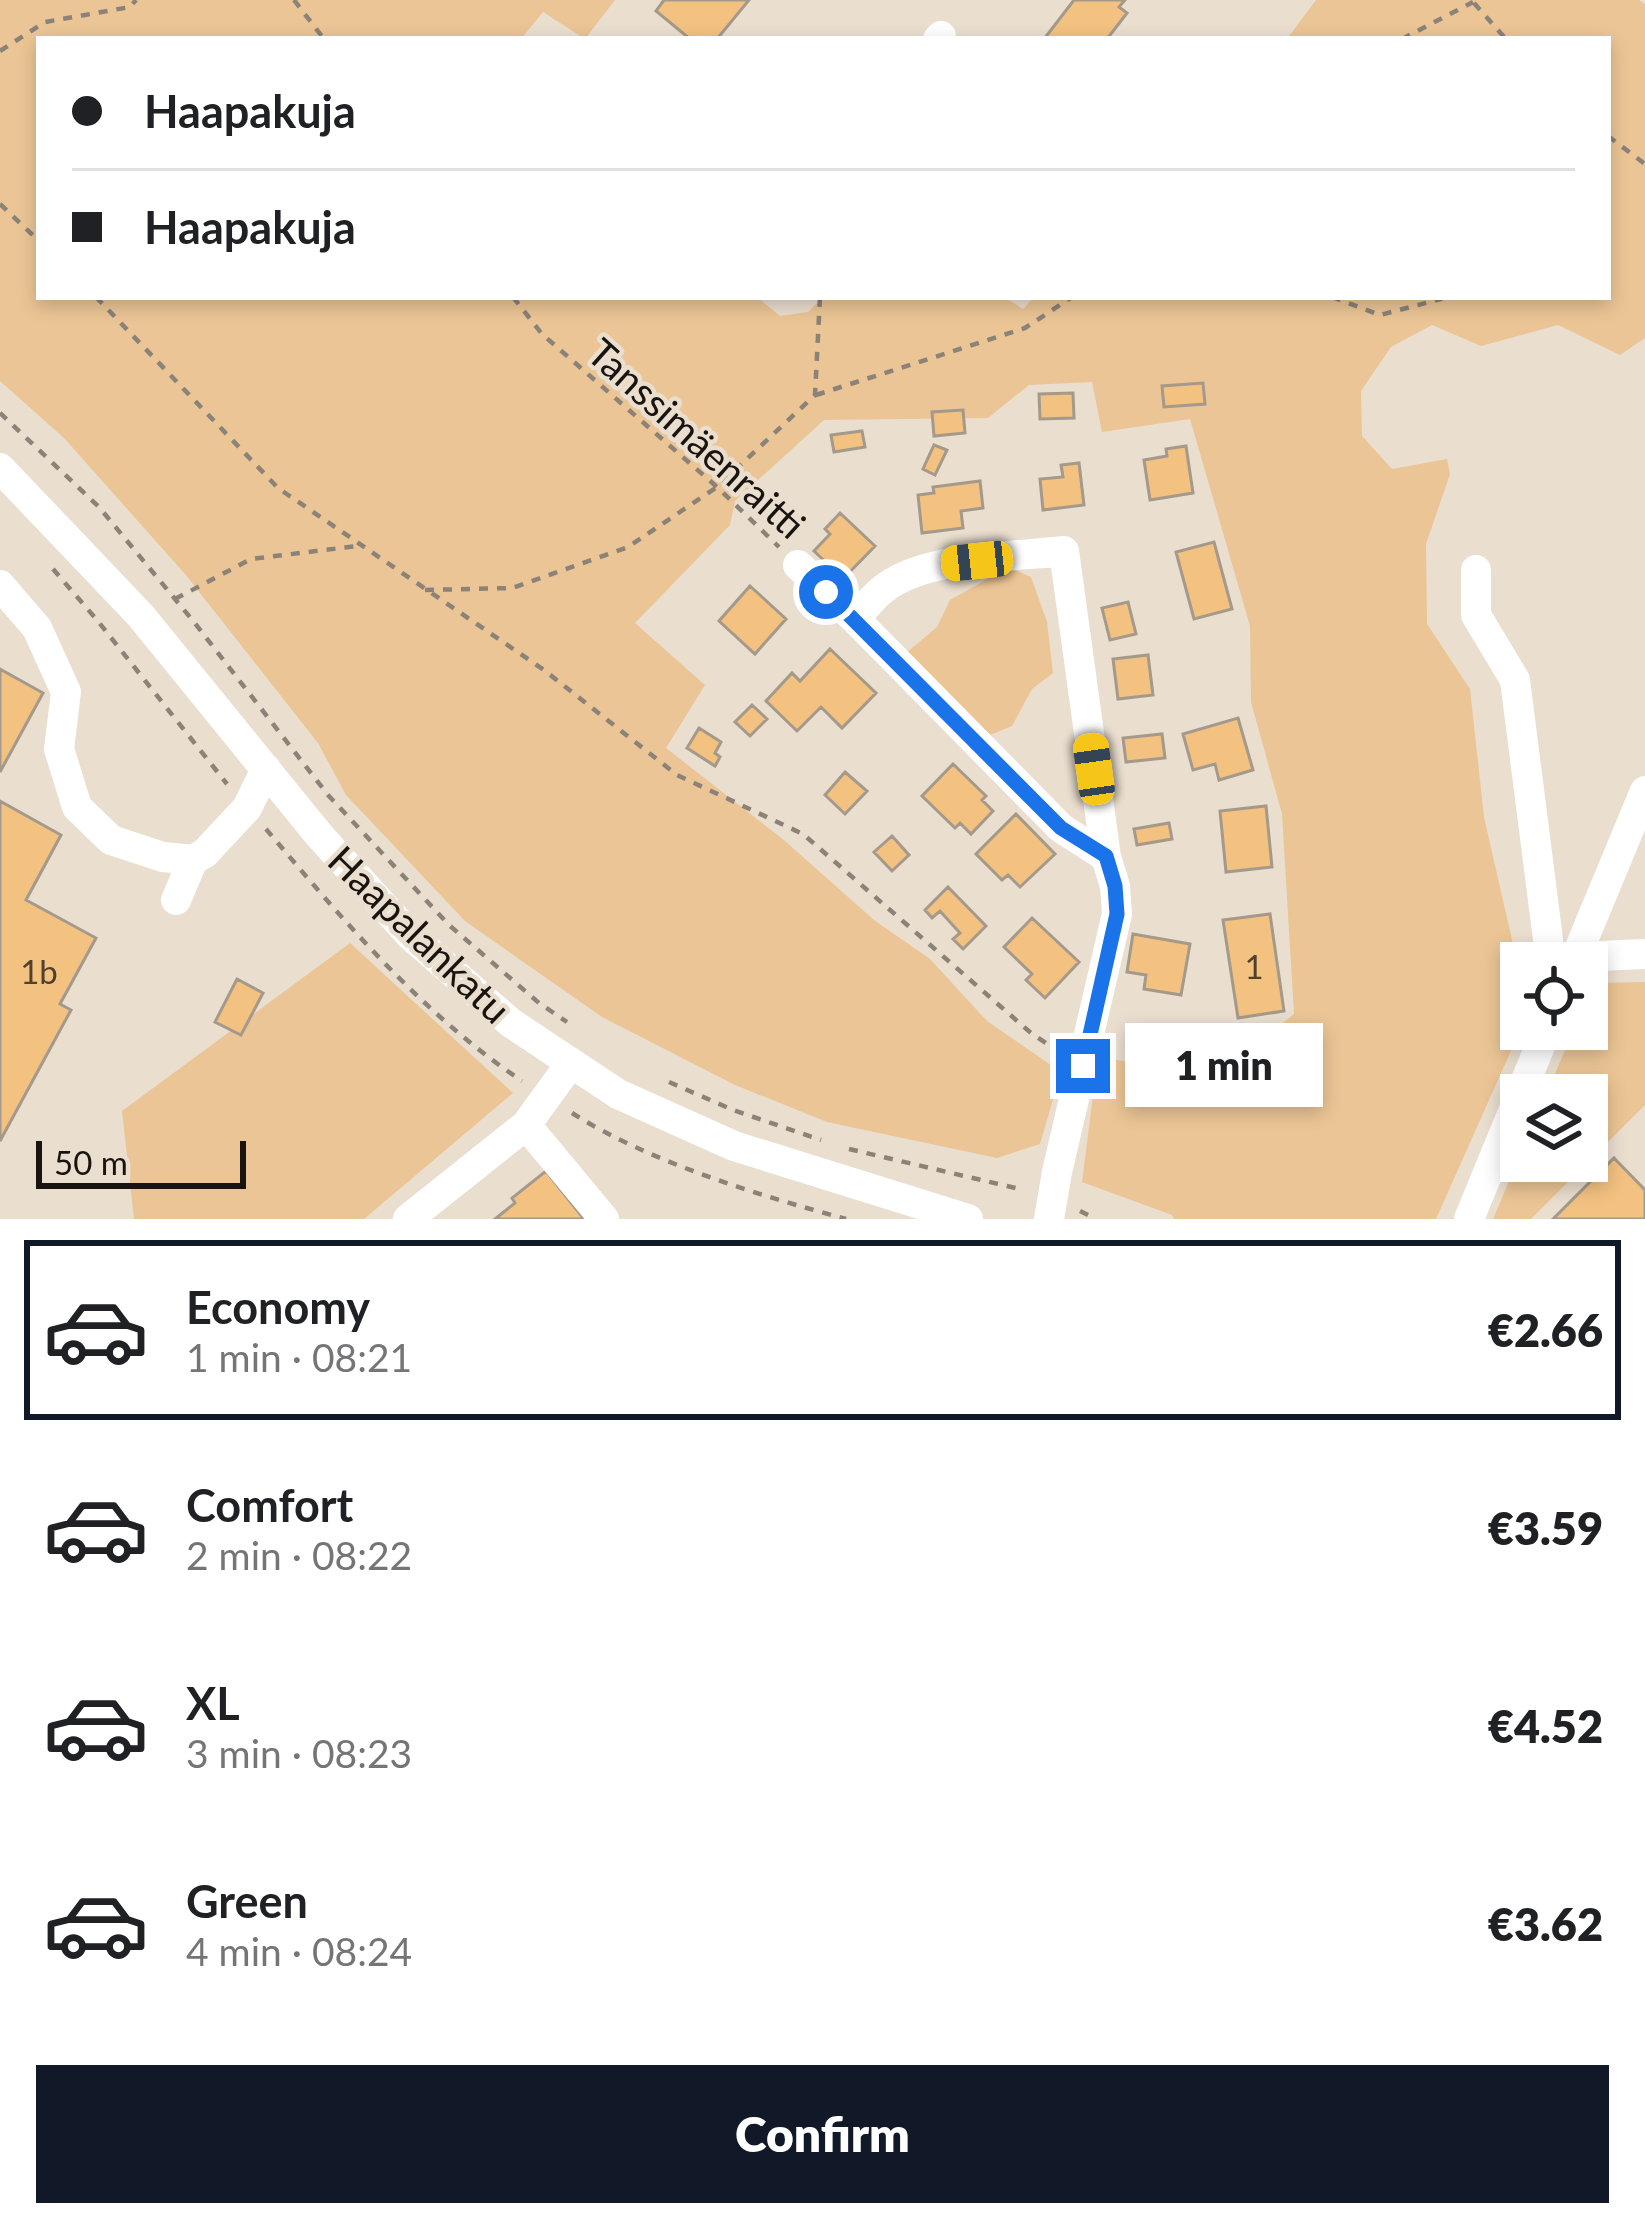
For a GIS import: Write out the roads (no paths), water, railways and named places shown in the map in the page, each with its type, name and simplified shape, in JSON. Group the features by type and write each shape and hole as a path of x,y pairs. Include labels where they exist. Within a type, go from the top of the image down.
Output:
{"street":[{"name":"Haapalankatu","path":"0,469 141,616 319,835 410,935 511,1023 618,1094 734,1146 968,1219"},
{"path":"855,619 883,589 915,571 1064,551 1117,914 1051,1208"},
{"path":"798,565 1061,828 1106,856"},
{"path":"1475,570 1476,615 1515,680 1563,942"},
{"path":"0,585 37,628 67,692 59,749 77,807 111,840 163,857 193,860 247,808 266,769"},
{"path":"1576,942 1645,791"},
{"path":"176,900 193,860"},
{"path":"1608,957 1645,954"},
{"path":"1469,1219 1537,1050"},
{"path":"408,1219 526,1124 571,1063"},
{"path":"526,1124 604,1219"}]}
